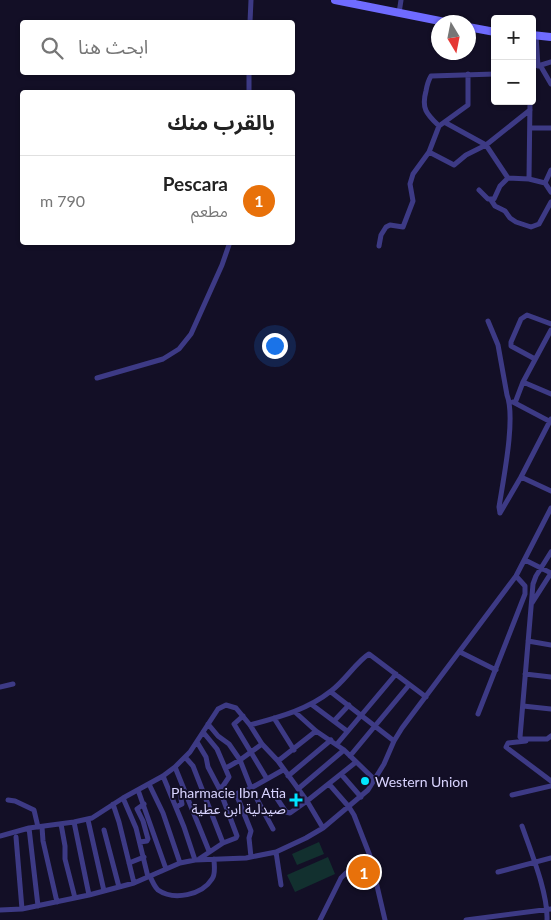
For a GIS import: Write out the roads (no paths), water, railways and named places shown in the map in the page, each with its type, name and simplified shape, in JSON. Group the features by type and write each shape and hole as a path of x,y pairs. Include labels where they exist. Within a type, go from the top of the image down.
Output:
{"main road":[{"path":"335,0 431,19"},
{"path":"476,29 491,33"},
{"path":"536,36 551,37"}],"street":[{"path":"250,0 250,20"},
{"path":"399,13 401,0"},
{"path":"551,62 537,65 551,84"},
{"path":"379,246 381,235 386,226 404,227 413,201 410,191 411,179 429,152 439,126 446,123 468,105 468,74"},
{"path":"439,126 428,115 424,104 430,78 434,75 491,74"},
{"path":"249,75 249,90"},
{"path":"529,180 530,105"},
{"path":"429,152 454,165 466,155 486,145 530,110"},
{"path":"446,123 486,145 508,178"},
{"path":"530,128 551,128"},
{"path":"545,184 551,170"},
{"path":"508,178 545,184 551,192"},
{"path":"490,200 497,195 500,186 508,178"},
{"path":"480,190 495,206 506,210 510,218 531,227 539,224 551,202"},
{"path":"97,378 163,359 179,349 191,334 222,266 229,245"},
{"path":"535,358 511,346 521,319 527,315 551,324"},
{"path":"488,321 498,346 507,395 512,402 551,421 500,513 498,507 512,402 551,330"},
{"path":"523,382 551,394"},
{"path":"520,477 551,491"},
{"path":"0,910 22,909 90,895 134,883 180,863 197,859 251,857 276,852 323,828 368,790 384,764 402,728 516,576 551,508"},
{"path":"551,552 533,584 520,738 547,739 551,736"},
{"path":"525,560 551,573 532,604"},
{"path":"478,714 525,594 525,586 516,576"},
{"path":"528,641 551,645"},
{"path":"460,652 496,670"},
{"path":"250,725 296,712 331,692 368,654 371,654 426,697"},
{"path":"337,744 396,674"},
{"path":"525,674 551,677"},
{"path":"0,687 12,684"},
{"path":"350,756 409,685"},
{"path":"331,692 394,741"},
{"path":"0,836 29,828 88,820 150,784 163,776 184,758 197,742 218,709 226,704 236,708 243,716 262,744 278,761 307,801 323,828"},
{"path":"311,704 346,732"},
{"path":"334,721 348,705"},
{"path":"523,706 551,710"},
{"path":"296,712 316,731 344,750 375,780"},
{"path":"243,716 234,724 266,779"},
{"path":"274,718 294,750"},
{"path":"208,724 218,736 229,744 240,760 251,788 273,829"},
{"path":"278,761 316,731"},
{"path":"203,732 216,749 226,768 229,779 219,788"},
{"path":"288,776 331,740"},
{"path":"551,741 508,743 506,747 551,780"},
{"path":"197,742 206,757 208,767 219,788 237,836 197,859"},
{"path":"226,768 262,744"},
{"path":"298,789 344,750"},
{"path":"184,758 193,766 223,843"},
{"path":"272,791 288,813 307,801 356,762"},
{"path":"175,766 210,851"},
{"path":"251,857 249,838 251,831 237,796 238,793 283,770"},
{"path":"341,774 361,797"},
{"path":"163,776 197,859"},
{"path":"150,784 173,839 180,863"},
{"path":"329,784 349,807 370,856 385,920"},
{"path":"512,795 551,786"},
{"path":"138,790 166,869"},
{"path":"176,807 182,804 180,794 186,792"},
{"path":"123,798 133,819 149,877 160,891 177,895 193,894 212,880 214,859"},
{"path":"8,800 15,801 34,810 36,814 57,902"},
{"path":"113,804 134,883"},
{"path":"140,842 147,841 148,839 143,821 137,810 144,804"},
{"path":"88,820 104,891"},
{"path":"74,822 90,895"},
{"path":"61,824 65,859 75,898"},
{"path":"522,826 549,909 547,920"},
{"path":"29,828 38,906"},
{"path":"104,830 119,887"},
{"path":"16,838 22,909"},
{"path":"276,852 282,885"},
{"path":"320,920 341,878 370,856"},
{"path":"130,863 144,857"},
{"path":"498,872 551,858"},
{"path":"467,920 514,917 549,909"}],"place":[{"name":"Western Union","path":"365,781"},
{"name":"Pharmacie Ibn Atia صيدلية ابن عطية","path":"296,800"},
{"name":"Pescara","path":"364,872"}]}
